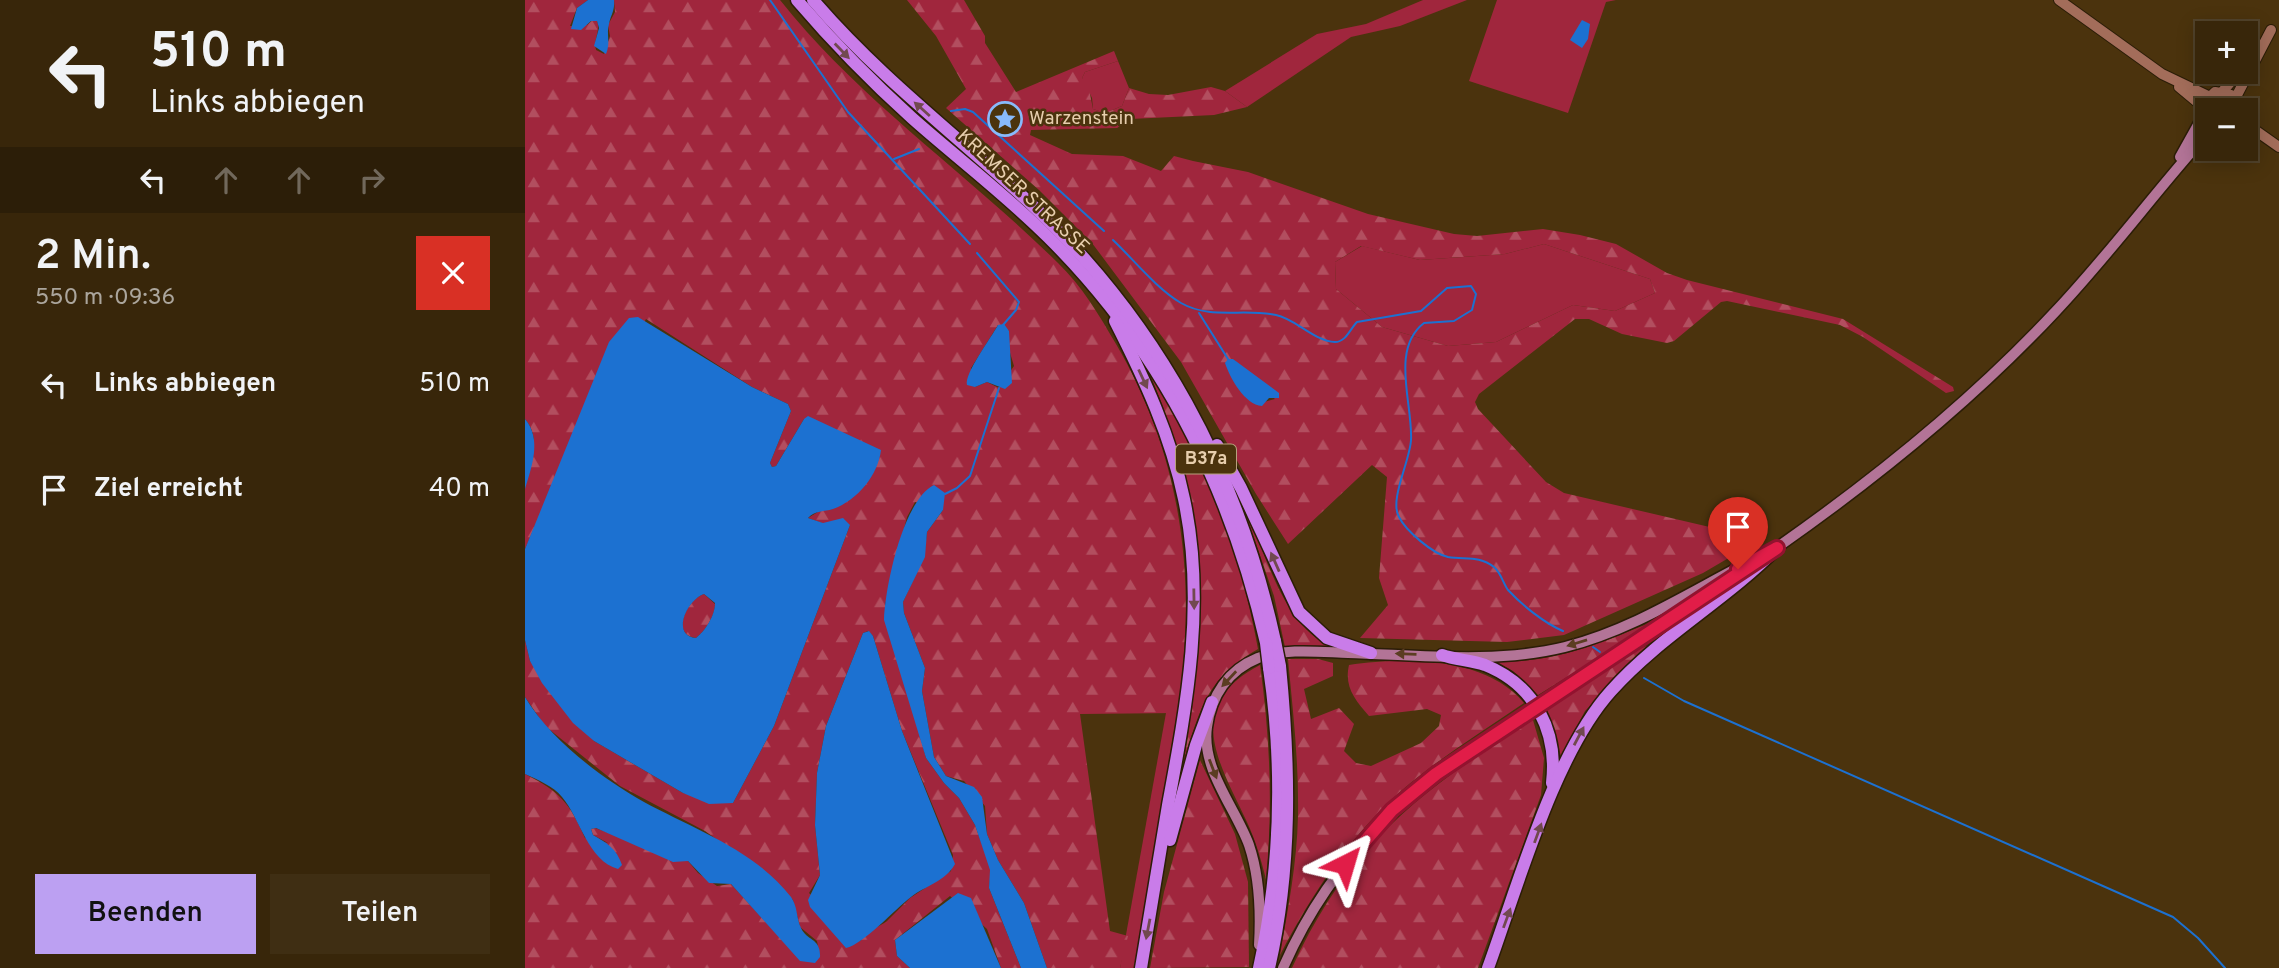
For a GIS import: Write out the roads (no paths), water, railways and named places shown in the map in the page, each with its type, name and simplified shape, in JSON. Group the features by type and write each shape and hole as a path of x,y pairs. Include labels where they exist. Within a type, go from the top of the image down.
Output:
{"highway":[{"name":"KREMSER STRASSE","path":"797,0 878,86 1080,262 1152,363 1206,461 1244,559 1271,642"},
{"name":"KREMSER STRASSE","path":"813,0 880,70 1029,202 1080,262 1131,315 1170,371 1235,503 1258,568 1287,741 1289,818 1284,885 1269,968"},
{"path":"1102,296 1141,374 1169,442 1184,500 1193,563 1194,624 1190,678 1141,968"},
{"path":"1170,371 1223,454 1299,612 1327,638 1371,653"},
{"path":"1488,968 1551,798 1578,736 1612,690 1777,548"},
{"path":"1442,655 1494,669 1530,696 1545,720 1552,743 1551,798"},
{"name":"KREMSER STRASSE","path":"1259,968 1274,888 1279,820 1275,667"},
{"path":"1156,891 1196,745 1212,702"}],"main road":[{"path":"2059,0 2162,74 2195,104"},
{"path":"2258,46 2279,19"},
{"path":"2236,98 2271,30"},
{"path":"2162,74 2208,96 2223,91 2229,84"},
{"path":"2223,91 2234,98"},
{"path":"2258,133 2279,149"},
{"path":"2155,194 2195,134"},
{"path":"2258,138 2279,149"},
{"path":"1283,968 1318,902 1371,833 1436,774 1777,548 1877,476 1973,394 2057,311 2195,148"},
{"path":"1259,968 1261,913 1256,869 1242,828 1209,757 1206,730 1212,702 1230,676 1260,657 1299,652 1524,654 1590,639 1664,608 1777,548"}],"water":[{"path":"588,0 614,0 606,54 594,46 599,28 597,21 591,21 581,30 571,29 577,8"},
{"path":"1582,20 1590,24 1588,39 1582,48 1570,40"},
{"path":"638,317 752,387 788,404 791,411 770,463 772,467 776,466 808,416 881,450 871,477 851,500 808,518 823,523 843,518 850,525 774,726 733,803 709,804 683,793 594,741 573,723 542,683 530,661 525,640 525,549 609,342 629,318","holes":["704,594 715,603 711,618 703,631 696,638 688,635 683,624 692,603"]},
{"path":"1004,324 1009,331 1012,383 1005,389 987,382 975,387 967,385 979,356 998,325"},
{"path":"1228,359 1233,359 1279,393 1279,398 1269,398 1262,406 1250,401 1239,390 1231,376 1225,363"},
{"path":"525,419 533,435 534,453 525,489"},
{"path":"934,485 945,493 943,510 927,532 925,557 903,602 904,613 925,668 922,691 934,757 946,776 974,787 982,797 987,834 998,860 1024,903 1047,968 1021,968 989,888 990,870 975,825 959,798 926,758 884,620 892,567 905,526 913,508"},
{"path":"869,631 873,636 902,731 955,864 941,879 911,897 870,933 846,948 810,907 808,900 820,875 815,825 817,773 826,726 863,633"},
{"path":"525,697 562,743 594,769 644,802 723,842 777,881 791,897 804,932 818,946 820,957 815,963 800,961 731,884 709,883 688,861 673,862 596,828 591,829 593,835 611,847 622,865 618,869 599,857 562,797 550,786 525,774"},
{"path":"958,893 971,898 1001,968 910,968 897,956 895,940"}],"waterway":[{"path":"770,0 848,112 970,244"},
{"path":"951,111 965,109 973,112 1104,231"},
{"path":"894,159 919,149"},
{"path":"1113,240 1154,282 1181,303 1204,311 1276,315 1327,341 1335,342 1345,338 1357,322 1421,311 1447,288 1471,286 1476,294 1472,310 1454,321 1424,323 1414,334 1408,347 1405,378 1411,440 1398,491 1397,510 1408,529 1428,547 1448,557 1477,559 1488,563 1496,569 1508,590 1520,602 1563,631"},
{"path":"977,253 1019,302 1016,310 1003,325"},
{"path":"1199,313 1228,359"},
{"path":"945,494 957,488 970,476 999,388"},
{"path":"1593,647 1600,652"},
{"path":"1644,678 1684,701 2173,917 2198,938 2225,968"}],"place":[{"name":"Warzenstein","path":"1005,119"}]}
